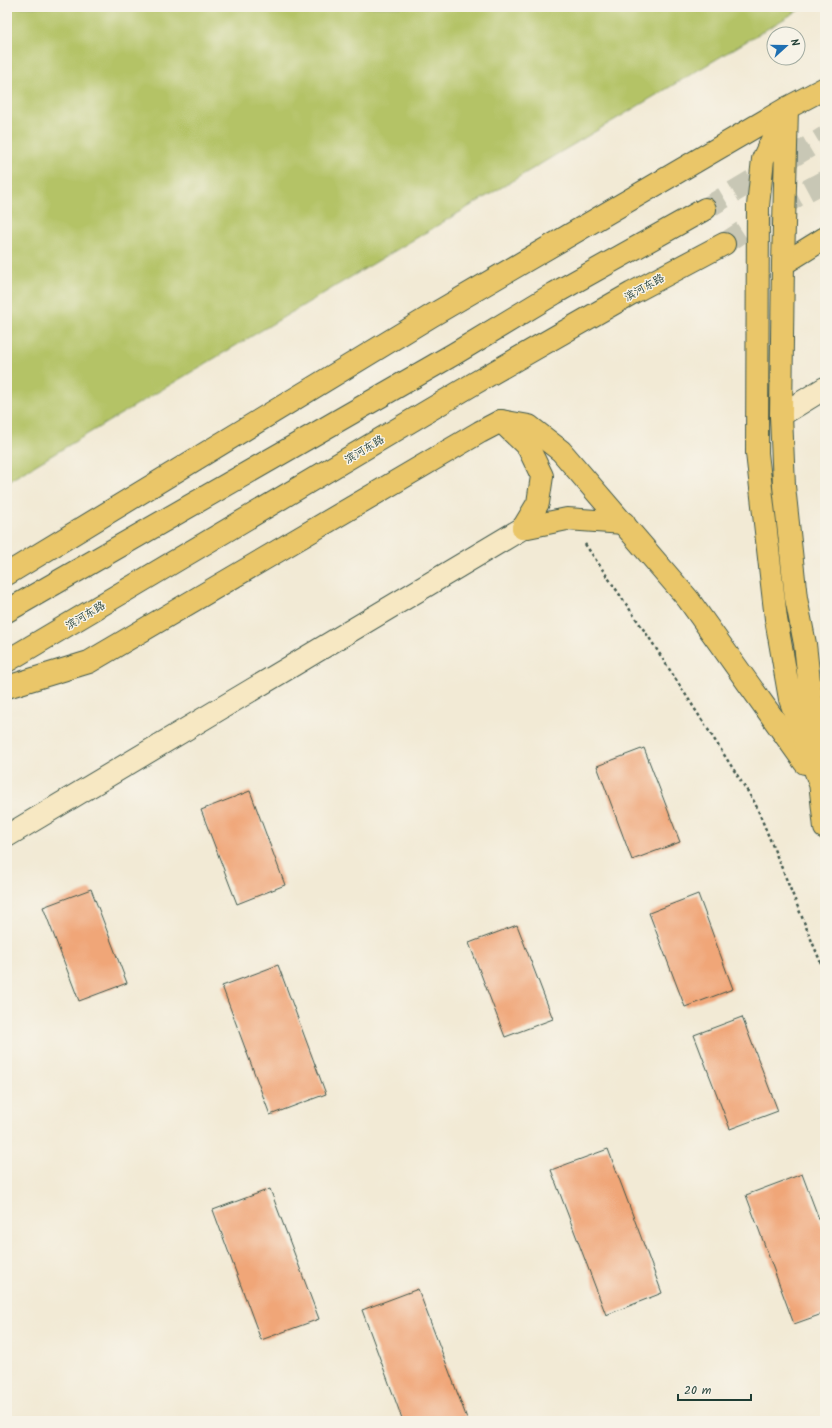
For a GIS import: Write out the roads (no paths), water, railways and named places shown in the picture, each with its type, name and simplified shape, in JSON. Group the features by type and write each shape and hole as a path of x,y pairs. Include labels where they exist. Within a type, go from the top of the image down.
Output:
{"main road":[{"path":"7,574 438,312 788,108 825,88"},
{"path":"788,108 783,264 781,414 784,486 796,598 805,644 822,787 825,828"},
{"path":"788,108 763,159 758,206 757,453 776,619 790,699 822,787"},
{"path":"7,611 454,354 555,293 704,209"},
{"path":"783,264 825,238"},
{"name":"滨河东路","path":"7,661 468,388 632,293 724,244"},
{"path":"7,687 89,662 473,436 500,422 529,426 561,451 688,599 822,787"},
{"path":"500,422 528,447 542,476 538,503 523,528"},
{"path":"523,528 567,519 624,523"}],"street":[{"path":"781,414 825,388"},
{"path":"7,836 523,528"}],"tunnel":[{"path":"705,209 825,137"},
{"path":"724,244 797,196 825,181"}]}
